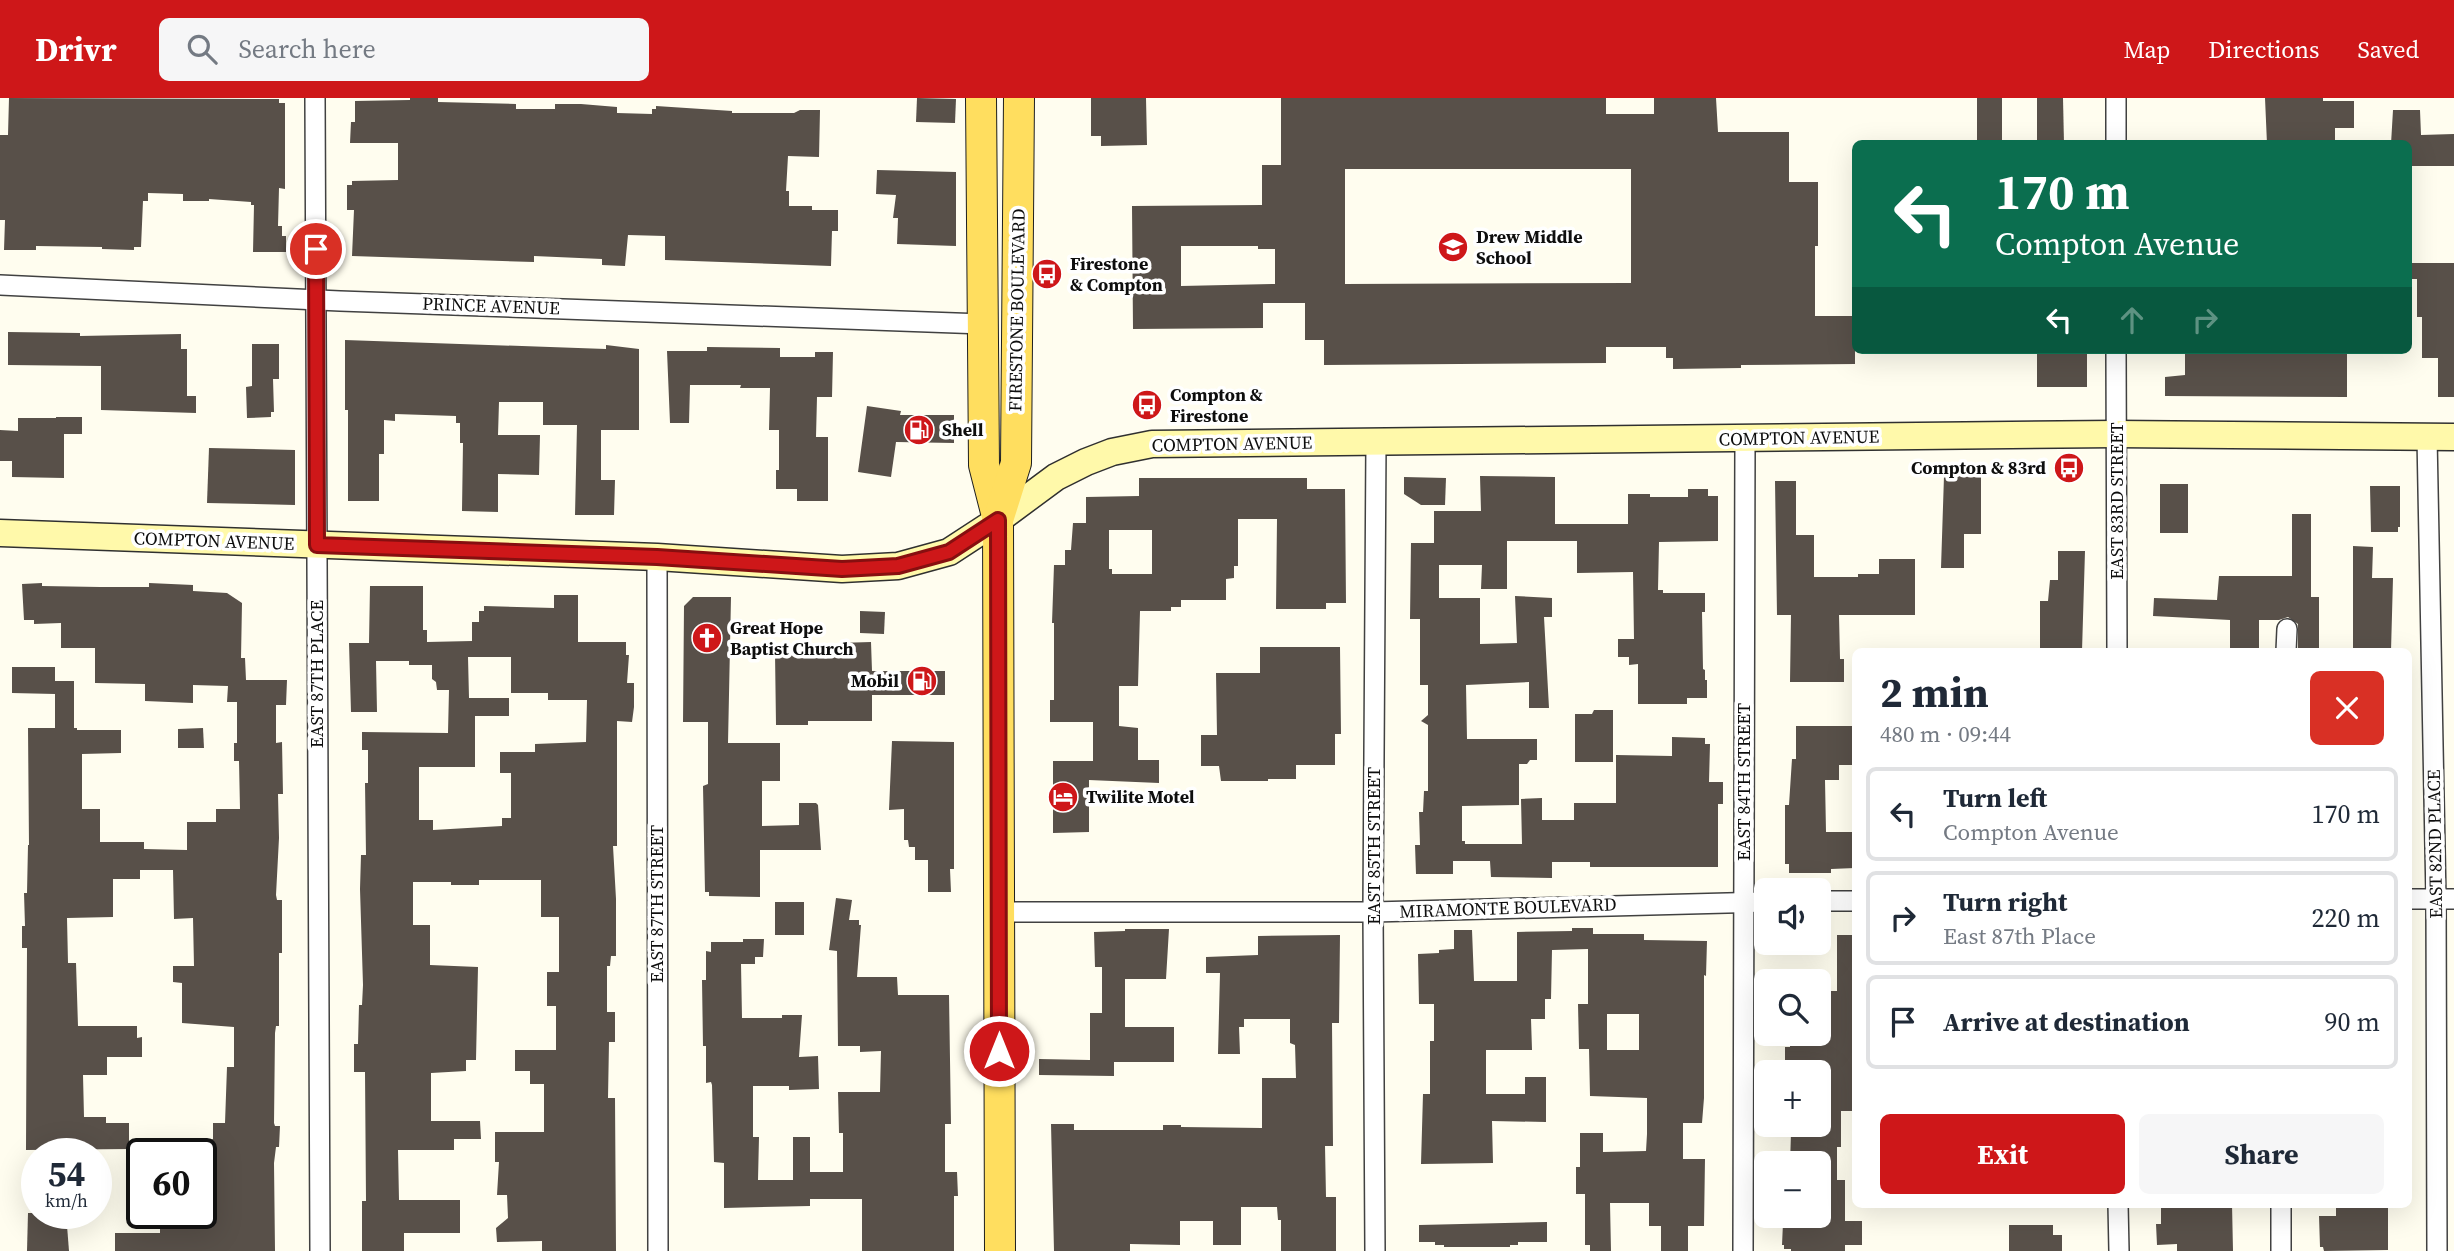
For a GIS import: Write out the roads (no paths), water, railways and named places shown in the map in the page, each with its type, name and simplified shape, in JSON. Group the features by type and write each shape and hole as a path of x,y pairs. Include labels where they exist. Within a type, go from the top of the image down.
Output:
{"main road":[{"name":"FIRESTONE BOULEVARD","path":"981,98 984,465 998,520 1000,1251"},
{"name":"FIRESTONE BOULEVARD","path":"998,520 1016,463 1019,98"},
{"name":"COMPTON AVENUE","path":"0,533 657,557 842,569 898,566 949,552 1056,477 1112,452 1152,444 2116,434 2454,437"}],"street":[{"name":"EAST 87TH PLACE","path":"315,98 320,1251"},
{"path":"2116,98 2116,140"},
{"name":"PRINCE AVENUE","path":"0,285 316,300 983,324"},
{"name":"EAST 83RD STREET","path":"2116,354 2117,648"},
{"name":"EAST 82ND PLACE","path":"2427,437 2445,899 2437,1251"},
{"name":"EAST 84TH STREET","path":"1743,1251 1745,439"},
{"name":"EAST 85TH STREET","path":"1375,1251 1373,912 1376,442"},
{"name":"EAST 87TH STREET","path":"657,557 658,1251"},
{"path":"2286,648 2287,629"},
{"path":"2412,899 2445,899"},
{"path":"1831,901 1852,901"},
{"name":"MIRAMONTE BOULEVARD","path":"998,912 1373,912 1754,902"},
{"path":"2118,1208 2119,1251"},
{"path":"2281,1208 2281,1251"}],"place":[{"name":"Drew Middle School","path":"1453,247"},
{"name":"Firestone & Compton","path":"1047,274"},
{"name":"Compton & Firestone","path":"1147,405"},
{"name":"Shell","path":"919,430"},
{"name":"Compton & 83rd","path":"2069,468"},
{"name":"Great Hope Baptist Church","path":"707,638"},
{"name":"Mobil","path":"922,681"},
{"name":"Twilite Motel","path":"1063,797"}]}
